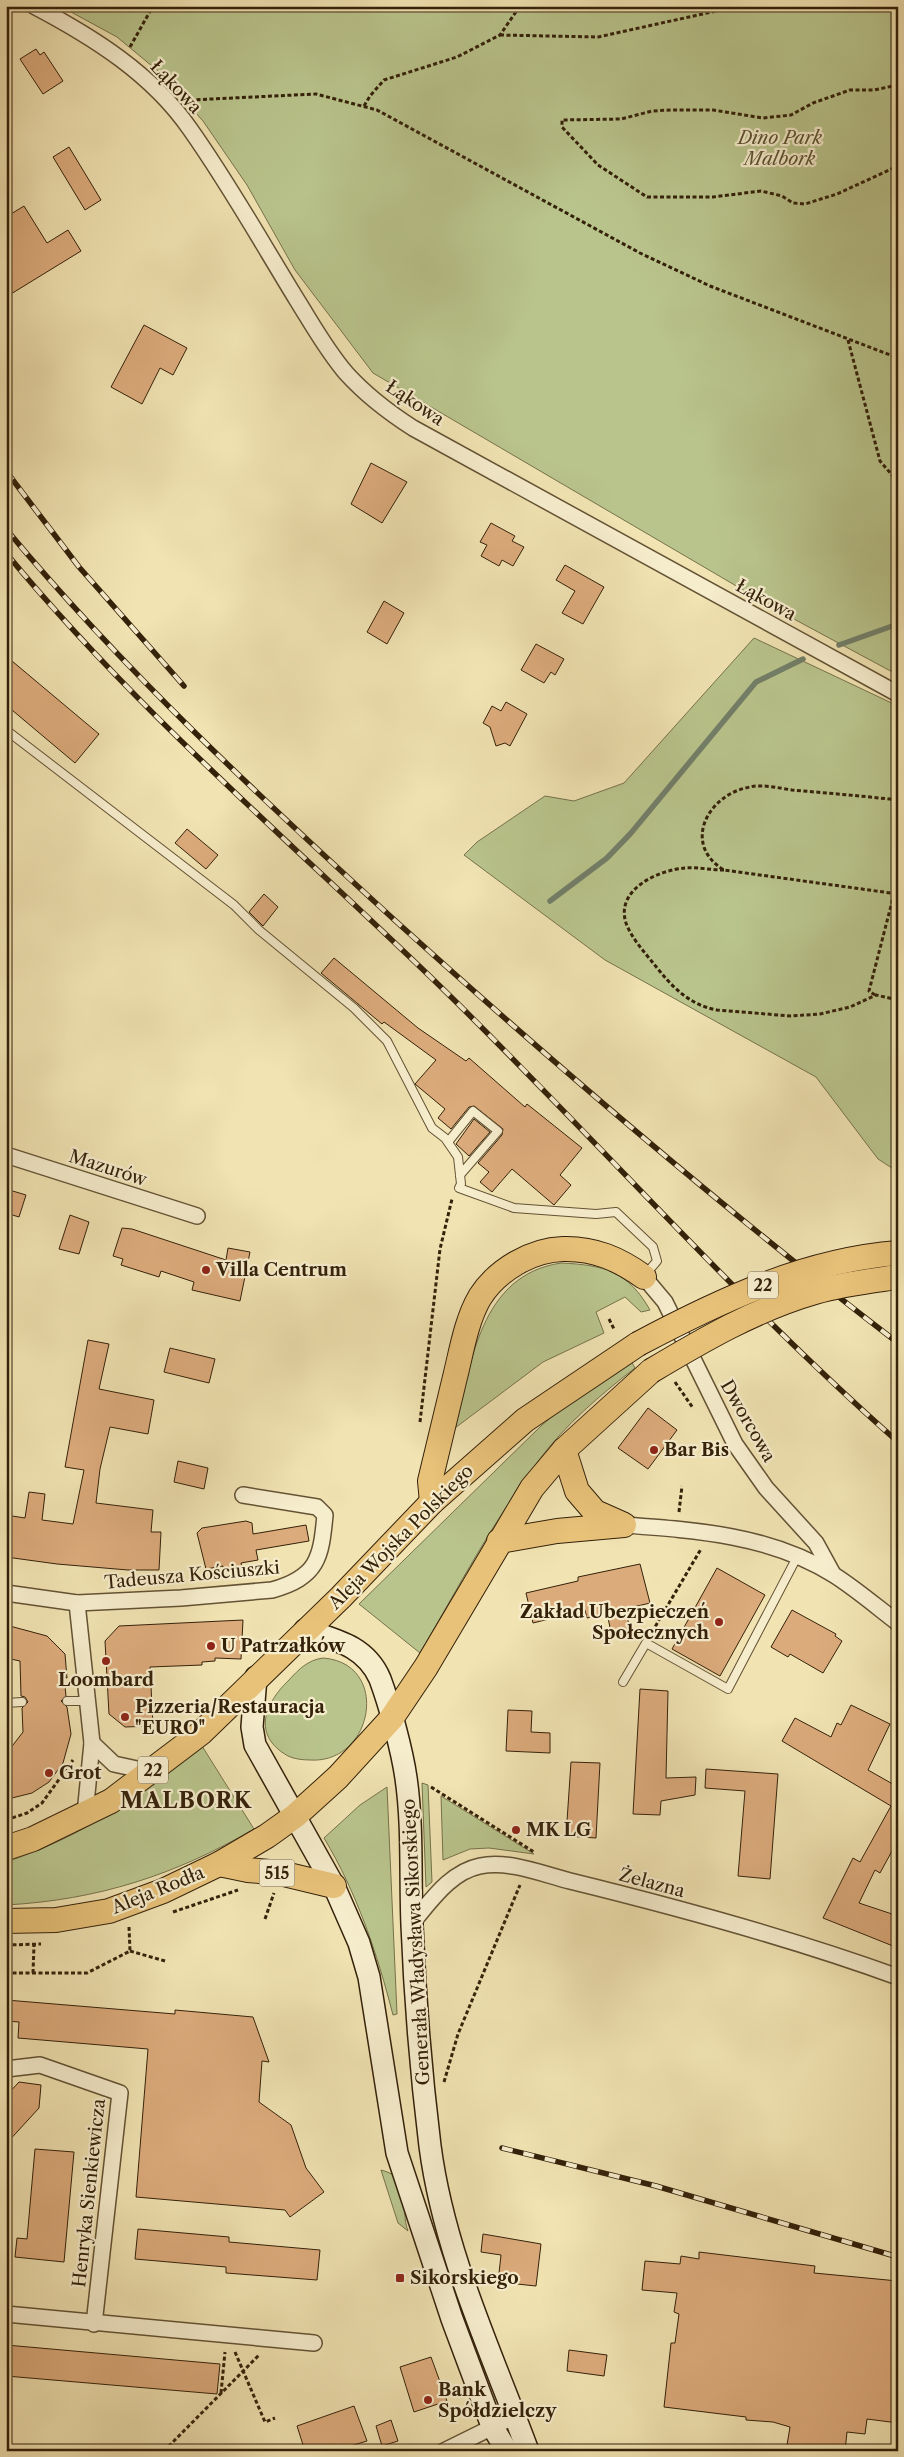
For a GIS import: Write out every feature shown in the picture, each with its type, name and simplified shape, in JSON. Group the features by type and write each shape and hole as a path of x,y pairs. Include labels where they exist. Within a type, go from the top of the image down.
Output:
{"main road":[{"path":"432,1502 430,1481 464,1343 474,1311 488,1287 516,1263 537,1253 554,1250 581,1249 605,1255 626,1264 644,1277"},
{"name":"Aleja Wojska Polskiego","path":"305,1630 341,1597 432,1502 526,1420 638,1344 691,1315 761,1286 832,1264 898,1253"},
{"name":"22","path":"295,1816 338,1778 391,1720 426,1667 532,1488 564,1450 661,1374 746,1317 781,1303 824,1290 898,1278"},
{"path":"564,1450 577,1491 595,1512 624,1525"},
{"path":"499,1541 557,1531 624,1525"},
{"name":"22","path":"6,1848 34,1839 111,1801 151,1772 201,1733 305,1630"},
{"name":"Generała Władysława Sikorskiego","path":"305,1630 346,1644 358,1650 371,1662 380,1681 391,1720 406,1778 416,2010 429,2139 448,2233 474,2310 528,2451"},
{"name":"Generała Władysława Sikorskiego","path":"256,1677 252,1727 255,1744 334,1886 359,1943 369,1977 397,2153 452,2319 492,2426 507,2451"},
{"name":"Aleja Rodła","path":"6,1922 56,1920 109,1911 163,1891 219,1864 267,1836 295,1816"},
{"name":"515","path":"219,1864 248,1870 280,1873 334,1886"}],"street":[{"name":"Łąkowa","path":"34,6 67,23 123,61 167,101 190,128 316,330 345,372 390,413 413,428 898,694"},
{"name":"Mazurów","path":"6,1155 197,1216"},
{"name":"Dworcowa","path":"644,1277 665,1302 735,1444 766,1488 816,1543 833,1574"},
{"name":"Tadeusza Kościuszki","path":"6,1593 77,1603 182,1598 272,1590 290,1585 308,1572 316,1562 322,1550 326,1515 318,1507 243,1495"},
{"name":"Dworcowa","path":"624,1525 719,1534 757,1543 797,1557 833,1574 898,1623"},
{"path":"77,1603 92,1743 86,1814"},
{"path":"92,1743 114,1764 151,1772"},
{"name":"Żelazna","path":"412,1923 455,1876 470,1868 489,1864 504,1865 608,1890 759,1932 898,1977"},
{"name":"Henryka Sienkiewicza","path":"6,2069 40,2065 120,2093 94,2324"},
{"path":"6,2314 230,2341 314,2343"},
{"path":"444,2451 515,2416"}],"lane":[{"path":"6,730 234,905 260,930 354,1008 387,1042 432,1128 448,1142 458,1157 461,1184 459,1188 514,1208 596,1214 616,1212 653,1248 657,1261 644,1277"},
{"path":"448,1142 472,1111 498,1131 460,1175"},
{"path":"623,1682 646,1643 728,1690 797,1557"},
{"path":"67,1701 88,1701"},
{"path":"6,1703 22,1702"}],"path":[{"path":"123,61 153,6"},
{"path":"500,35 520,6"},
{"path":"364,106 384,80 457,56 500,35 598,37 739,6"},
{"path":"898,85 874,90 850,90 813,103 791,115 763,118 714,110 671,110 652,111 621,119 562,120 562,127 598,165 647,197 713,197 761,191 782,196 793,203 805,204 837,194 898,166"},
{"path":"167,101 316,94 364,106 386,114 640,253 710,286 898,358"},
{"path":"847,339 880,461 898,482"},
{"path":"724,870 712,864 705,852 701,839 709,812 721,799 734,792 751,786 898,800"},
{"path":"876,995 850,1006 820,1014 791,1016 706,1008 688,1000 674,987 643,951 626,923 624,909 630,895 656,874 687,868 724,870 896,894 869,991 876,995 898,1000"},
{"path":"420,1424 443,1231 451,1201 459,1188"},
{"path":"609,1319 614,1329"},
{"path":"661,1374 693,1408"},
{"path":"679,1512 682,1486"},
{"path":"646,1643 701,1549"},
{"path":"6,1820 27,1813 42,1803 75,1757"},
{"path":"431,1787 537,1854"},
{"path":"442,2089 458,2034 521,1884"},
{"path":"266,1919 276,1886"},
{"path":"129,1928 130,1951"},
{"path":"33,1973 34,1945"},
{"path":"6,1973 87,1973 130,1951 165,1961"},
{"path":"230,2341 240,2348"},
{"path":"230,2341 265,2422 275,2418"},
{"path":"221,2393 226,2346 230,2341"},
{"path":"164,2451 264,2350 256,2349"}],"green space":[{"name":"Dino Park Malbork","path":"60,6 898,6 898,675 779,611 373,373 295,270 247,185 203,121 158,71 117,37"},
{"path":"754,638 898,706 898,1172 878,1159 816,1077 605,960 464,855 477,842 545,796 574,801 624,783"},
{"path":"561,1263 602,1268 613,1273 633,1286 650,1310 641,1312 625,1297 596,1312 604,1333 543,1362 455,1428 474,1350 496,1303 513,1285 534,1271"},
{"path":"631,1361 635,1368 596,1400 560,1435 522,1483 476,1555 420,1653 359,1604 541,1426 564,1406"},
{"path":"323,1658 345,1664 359,1677 366,1694 366,1712 360,1731 349,1746 332,1757 310,1760 293,1758 276,1748 269,1739 266,1729 268,1709 281,1689 296,1672 308,1663"},
{"path":"202,1746 254,1829 195,1860 135,1882 104,1891 72,1897 6,1905 6,1862 61,1840 110,1813 156,1782"},
{"path":"422,1783 428,1785 432,1882 426,1887"},
{"path":"387,1787 397,2014 393,2015 365,1924 336,1859 324,1838 360,1805"},
{"path":"441,1796 534,1854 489,1848 470,1849 443,1860"},
{"path":"381,2170 392,2174 402,2187 408,2231 398,2223"}],"building":[{"path":"36,49 40,55 44,52 63,81 43,94 20,59"},
{"path":"69,147 101,200 85,210 53,157"},
{"path":"24,206 47,243 68,230 81,251 6,297 6,217"},
{"path":"144,325 187,348 173,375 160,368 142,404 111,387"},
{"path":"371,463 407,482 382,523 351,504"},
{"path":"491,523 515,536 512,541 524,547 513,566 502,560 499,566 481,556 487,545 480,542"},
{"path":"565,565 604,587 583,624 562,613 575,591 556,580"},
{"path":"384,601 404,613 387,644 367,632"},
{"path":"536,644 564,659 555,675 551,672 544,683 521,670"},
{"path":"6,656 99,734 75,763 6,705"},
{"path":"506,702 527,714 510,746 505,743 496,746 490,727 483,723 492,706 501,711"},
{"path":"187,829 218,855 206,869 175,843"},
{"path":"264,894 278,907 263,926 249,912"},
{"path":"334,958 418,1028 466,1061 469,1058 525,1107 527,1104 582,1148 560,1175 571,1185 554,1205 512,1169 492,1192 480,1182 489,1172 478,1163 502,1135 503,1129 474,1106 469,1107 451,1129 438,1118 445,1109 415,1084 436,1060 384,1022 382,1024 321,973"},
{"path":"474,1119 490,1132 469,1156 456,1144"},
{"path":"6,1189 26,1195 19,1217 6,1213"},
{"path":"70,1215 89,1222 79,1254 59,1249"},
{"path":"122,1228 132,1229 226,1260 228,1248 250,1252 240,1301 192,1290 194,1282 161,1271 159,1277 121,1265 123,1259 113,1256"},
{"path":"88,1340 109,1344 99,1389 154,1400 148,1434 110,1427 100,1469 96,1503 153,1510 151,1532 161,1532 159,1570 128,1570 57,1564 6,1557 6,1515 25,1518 29,1492 45,1494 42,1520 73,1524 84,1470 65,1467"},
{"path":"170,1348 215,1359 209,1383 164,1372"},
{"path":"648,1408 677,1430 648,1469 618,1448"},
{"path":"178,1461 208,1468 204,1489 174,1482"},
{"path":"246,1521 252,1523 253,1534 306,1525 309,1541 256,1550 258,1560 241,1563 242,1567 223,1570 223,1566 206,1569 197,1533 202,1528"},
{"path":"640,1564 650,1603 625,1609 631,1632 612,1637 607,1613 587,1618 585,1610 533,1623 526,1593 578,1581 578,1577"},
{"name":"Zakład Ubezpieczeń Społecznych","path":"717,1568 765,1595 720,1676 672,1649"},
{"path":"792,1610 836,1634 835,1636 842,1641 823,1673 790,1654 788,1657 771,1647"},
{"path":"243,1620 241,1659 215,1658 215,1661 202,1662 202,1665 150,1667 153,1726 125,1727 109,1714 105,1641 119,1626"},
{"path":"6,1625 47,1636 65,1654 67,1678 64,1677 66,1696 61,1701 67,1707 71,1734 63,1763 49,1782 32,1793 12,1798 6,1797 6,1754 23,1732 22,1708 28,1702 25,1697 21,1696 20,1661 6,1658"},
{"path":"640,1689 668,1691 666,1778 696,1777 695,1795 661,1801 660,1815 633,1814"},
{"path":"851,1705 890,1724 868,1770 898,1787 898,1840 880,1873 875,1870 859,1903 898,1916 898,1948 823,1918 853,1858 860,1862 891,1806 782,1741 795,1718 831,1737 837,1723 841,1725"},
{"path":"508,1710 532,1711 531,1732 550,1733 550,1753 506,1751"},
{"path":"571,1762 600,1763 596,1838 566,1836"},
{"path":"706,1769 778,1774 770,1879 738,1876 745,1791 705,1788"},
{"path":"6,2000 175,2014 175,2010 253,2017 269,2062 262,2061 259,2102 291,2125 306,2168 324,2192 290,2217 285,2210 136,2197 148,2049 18,2038 19,2022 6,2021"},
{"path":"19,2082 41,2085 39,2108 6,2144 6,2096"},
{"path":"35,2149 74,2152 64,2262 15,2257 17,2238 27,2239"},
{"path":"138,2229 229,2237 229,2242 320,2250 317,2280 226,2273 226,2267 135,2259"},
{"path":"483,2234 541,2244 536,2286 498,2282 501,2255 481,2252"},
{"path":"699,2252 815,2266 814,2273 898,2281 898,2423 867,2419 865,2434 847,2432 845,2451 786,2451 790,2427 773,2422 746,2420 746,2417 664,2407 671,2343 675,2343 679,2314 674,2312 677,2293 642,2290 645,2261 680,2264 681,2256 699,2259"},
{"path":"6,2345 220,2364 217,2394 6,2376"},
{"path":"569,2350 607,2355 604,2376 567,2371"},
{"path":"431,2357 447,2401 414,2412 400,2367"},
{"path":"354,2406 367,2441 334,2451 305,2451 297,2426"},
{"path":"391,2420 398,2441 382,2446 376,2426"}],"waterway":[{"path":"839,645 898,624"},
{"path":"550,901 607,858 631,833 756,682 803,659"}],"railway":[{"path":"6,471 79,567 184,686"},
{"path":"6,529 99,634 196,734 400,925 645,1139 770,1242 898,1343"},
{"path":"6,553 109,669 164,724 445,991 502,1047 724,1277 898,1442"},
{"path":"502,2148 656,2186 898,2257"}],"place":[{"name":"Villa Centrum","path":"206,1270"},
{"name":"Bar Bis","path":"654,1450"},
{"name":"Zakład Ubezpieczeń Społecznych","path":"719,1622"},
{"name":"U Patrzałków","path":"211,1646"},
{"name":"Loombard","path":"106,1661"},
{"name":"Pizzeria/Restauracja \"EURO\"","path":"125,1717"},
{"name":"Grot","path":"49,1773"},
{"name":"MK LG","path":"516,1830"},
{"name":"Sikorskiego","path":"400,2278"},
{"name":"Bank Spółdzielczy","path":"428,2400"}],"district":[{"name":"MALBORK","path":"186,1800"}]}
